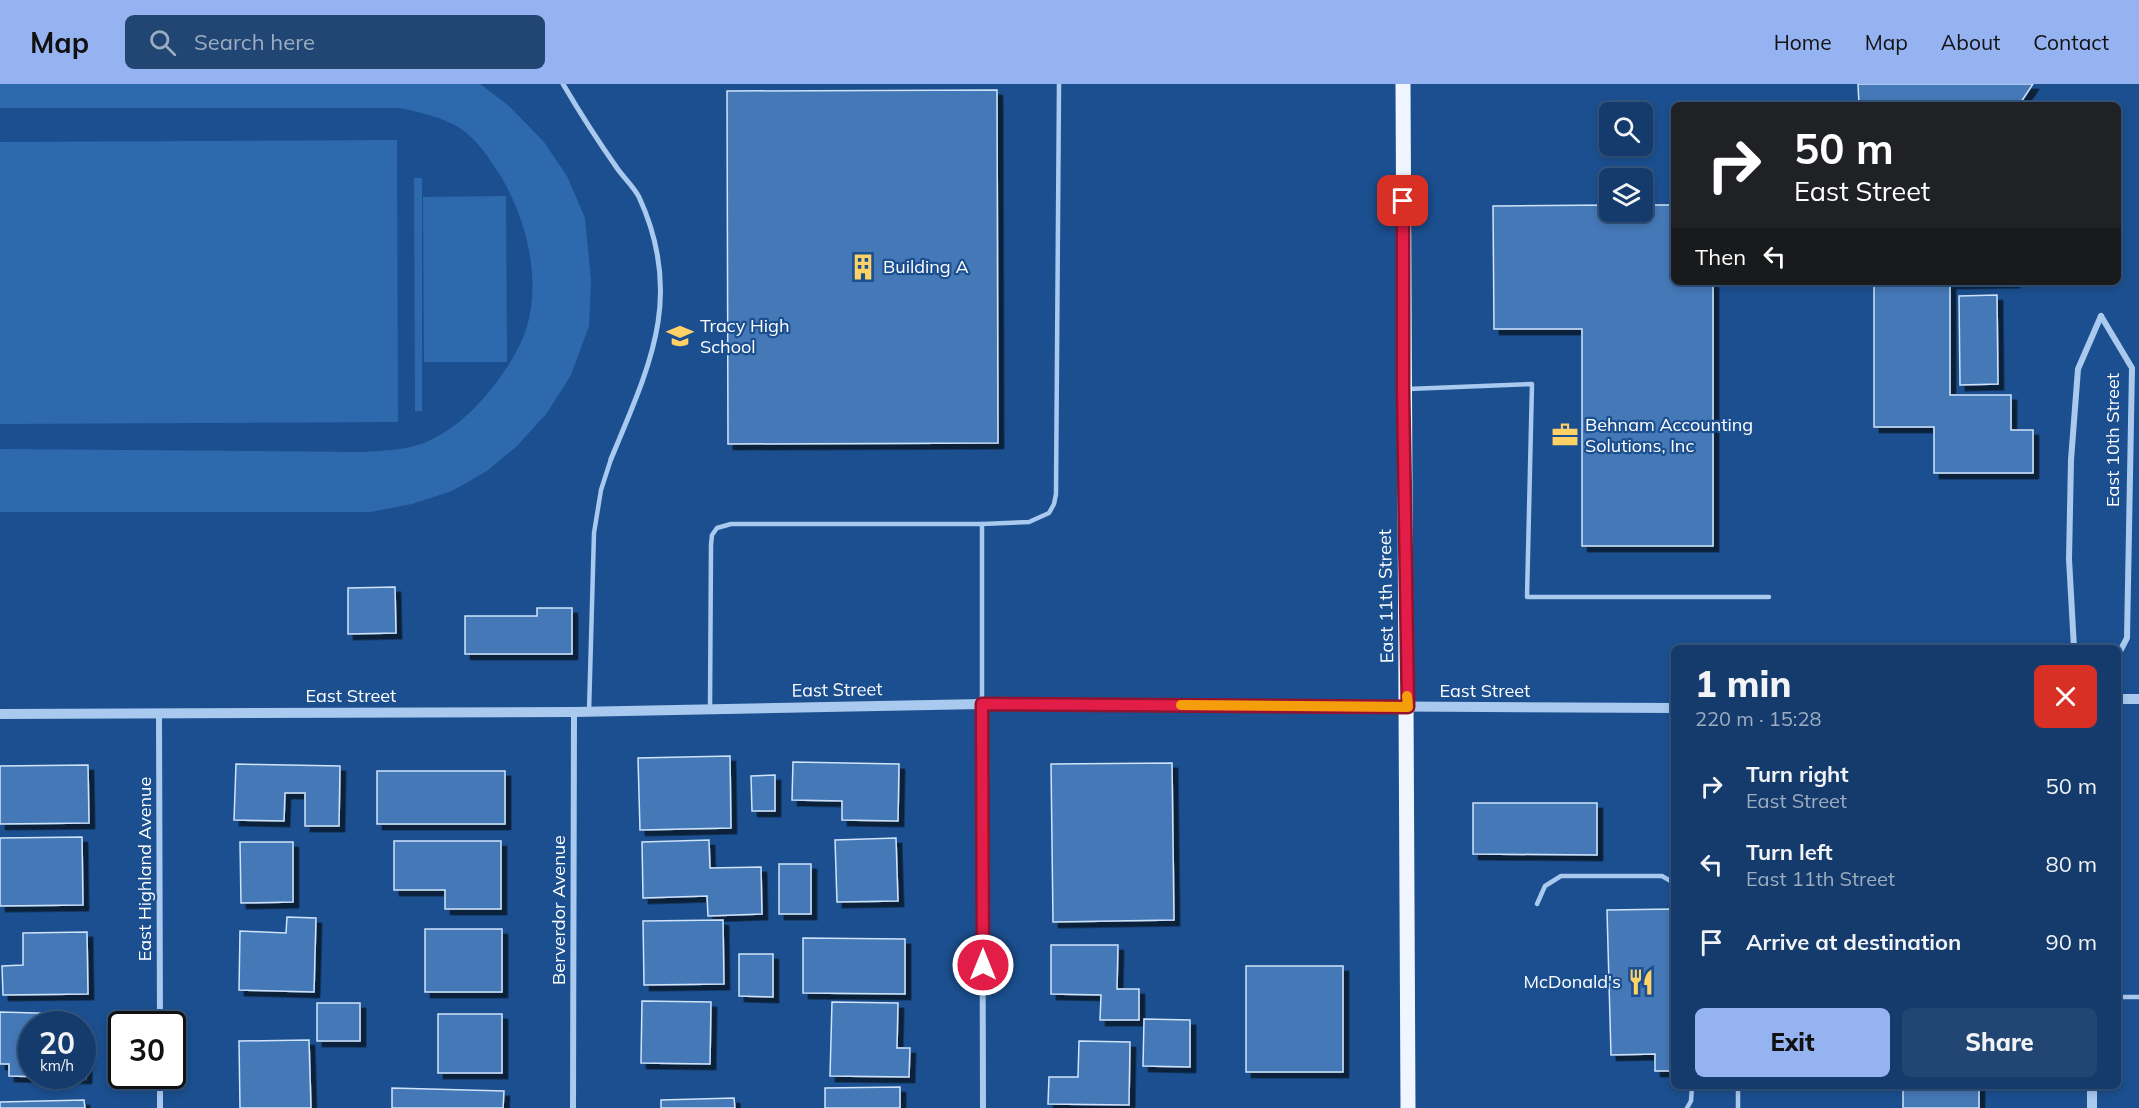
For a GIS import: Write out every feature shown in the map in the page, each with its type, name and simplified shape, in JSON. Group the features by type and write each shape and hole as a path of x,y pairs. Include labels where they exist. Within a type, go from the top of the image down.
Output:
{"main road":[{"name":"East 11th Street","path":"1403,84 1403,389 1408,707 1408,1108"}],"street":[{"path":"562,84 600,144 638,196 653,237 661,271 662,304 656,341 646,374 611,459"},
{"name":"East 10th Street","path":"2074,645 2070,559 2071,460 2078,369 2101,316 2133,368 2127,638 2121,649"},
{"path":"2121,699 2139,699"},
{"path":"982,704 984,1108"},
{"name":"East Street","path":"0,714 589,712 982,704 1671,708"},
{"name":"Berverdor Avenue","path":"573,1108 574,712"},
{"name":"East Highland Avenue","path":"159,713 160,1011"},
{"path":"160,1089 160,1108"},
{"path":"2092,1089 2092,1108"}],"lane":[{"path":"710,709 712,535 717,528 724,525 1029,522 1049,513 1056,494 1059,84"},
{"path":"1403,389 1532,384 1527,597 1769,597"},
{"path":"589,712 594,533 600,490 611,459"},
{"path":"982,524 982,704"},
{"path":"1537,904 1545,886 1561,876 1662,876 1671,881"},
{"path":"2121,997 2139,997"},
{"path":"1691,1108 1692,1089"},
{"path":"1738,1089 1738,1108"},
{"path":"1687,1108 1691,1101"}],"shaded area":[{"path":"0,84 480,84 509,106 544,142 567,176 585,218 591,280 589,326 571,375 547,413 517,446 487,471 452,491 412,504 371,512 0,512 0,449 362,452 407,448 431,440 451,428 469,413 492,388 509,364 523,338 529,319 532,278 526,237 520,217 503,180 473,139 460,128 438,118 399,108 0,108"},
{"path":"397,140 398,422 0,424 0,142"},
{"path":"414,178 422,178 422,411 415,411"},
{"path":"506,196 507,362 424,362 423,197"}],"building":[{"path":"1858,84 2033,84 2021,102 1859,102"},
{"name":"Building A","path":"997,90 998,443 728,444 727,91"},
{"path":"1599,205 1599,222 1653,222 1653,205 1671,205 1671,285 1713,285 1713,546 1582,546 1582,329 1494,329 1493,206"},
{"path":"1874,285 1950,285 1950,395 2011,395 2011,430 2033,430 2033,473 1934,473 1934,427 1874,427"},
{"path":"1997,295 1998,384 1960,385 1959,296"},
{"path":"395,587 396,633 348,634 348,588"},
{"path":"537,608 572,608 572,654 465,654 465,616 537,616"},
{"path":"730,756 731,828 640,830 638,758"},
{"path":"793,762 899,764 898,821 842,820 842,801 792,800"},
{"path":"1172,763 1174,920 1053,922 1051,764"},
{"path":"236,764 340,766 339,826 305,826 305,793 285,793 284,821 234,820"},
{"path":"88,765 89,823 0,824 0,766"},
{"path":"377,771 505,771 505,824 377,824"},
{"path":"775,775 775,811 752,811 751,776"},
{"path":"1473,803 1597,803 1597,855 1473,854"},
{"path":"82,837 83,905 0,906 0,838"},
{"path":"896,838 898,901 837,902 835,840"},
{"path":"709,840 710,868 761,867 762,914 708,916 707,896 643,898 642,842"},
{"path":"394,841 501,841 501,909 445,909 445,890 394,890"},
{"path":"240,842 293,842 293,902 241,903"},
{"path":"779,864 811,864 811,914 779,914"},
{"name":"McDonald's","path":"1671,909 1671,1071 1655,1071 1655,1054 1611,1055 1607,910"},
{"path":"287,917 316,918 314,992 239,990 240,931 286,933"},
{"path":"723,920 724,984 644,985 643,921"},
{"path":"425,929 502,929 502,992 425,992"},
{"path":"87,932 88,994 3,995 2,966 23,965 23,933"},
{"path":"803,938 905,939 905,994 803,993"},
{"path":"1051,945 1118,945 1117,989 1139,989 1139,1020 1100,1020 1101,995 1051,994"},
{"path":"739,954 773,954 773,997 739,996"},
{"path":"1246,966 1343,966 1343,1072 1246,1072"},
{"path":"642,1001 711,1002 710,1064 641,1063"},
{"path":"832,1002 898,1003 897,1048 910,1048 909,1077 830,1076"},
{"path":"317,1003 360,1003 360,1041 317,1041"},
{"path":"0,1012 18,1013 18,1076 9,1076 9,1064 0,1064"},
{"path":"438,1014 502,1014 502,1073 438,1073"},
{"path":"1144,1019 1190,1020 1190,1067 1143,1066"},
{"path":"309,1040 311,1108 240,1108 239,1041"},
{"path":"1079,1041 1130,1042 1129,1105 1048,1104 1049,1077 1078,1077"},
{"path":"900,1087 900,1108 825,1108 825,1088"},
{"path":"392,1088 504,1091 503,1108 392,1108"},
{"path":"1903,1089 1979,1089 1979,1108 1903,1108"},
{"path":"734,1098 735,1108 661,1108 661,1100"},
{"path":"84,1100 85,1108 0,1108 0,1102"}],"slow traffic":[{"path":"1181,705 1408,707 1407,696"}],"place":[{"name":"Building A","path":"863,267"},
{"name":"Tracy High School","path":"680,336"},
{"name":"Behnam Accounting Solutions, Inc","path":"1565,435"},
{"name":"McDonald's","path":"1641,982"}],"route":[{"path":"983,965 982,704 1408,707 1403,389 1403,201"}]}
